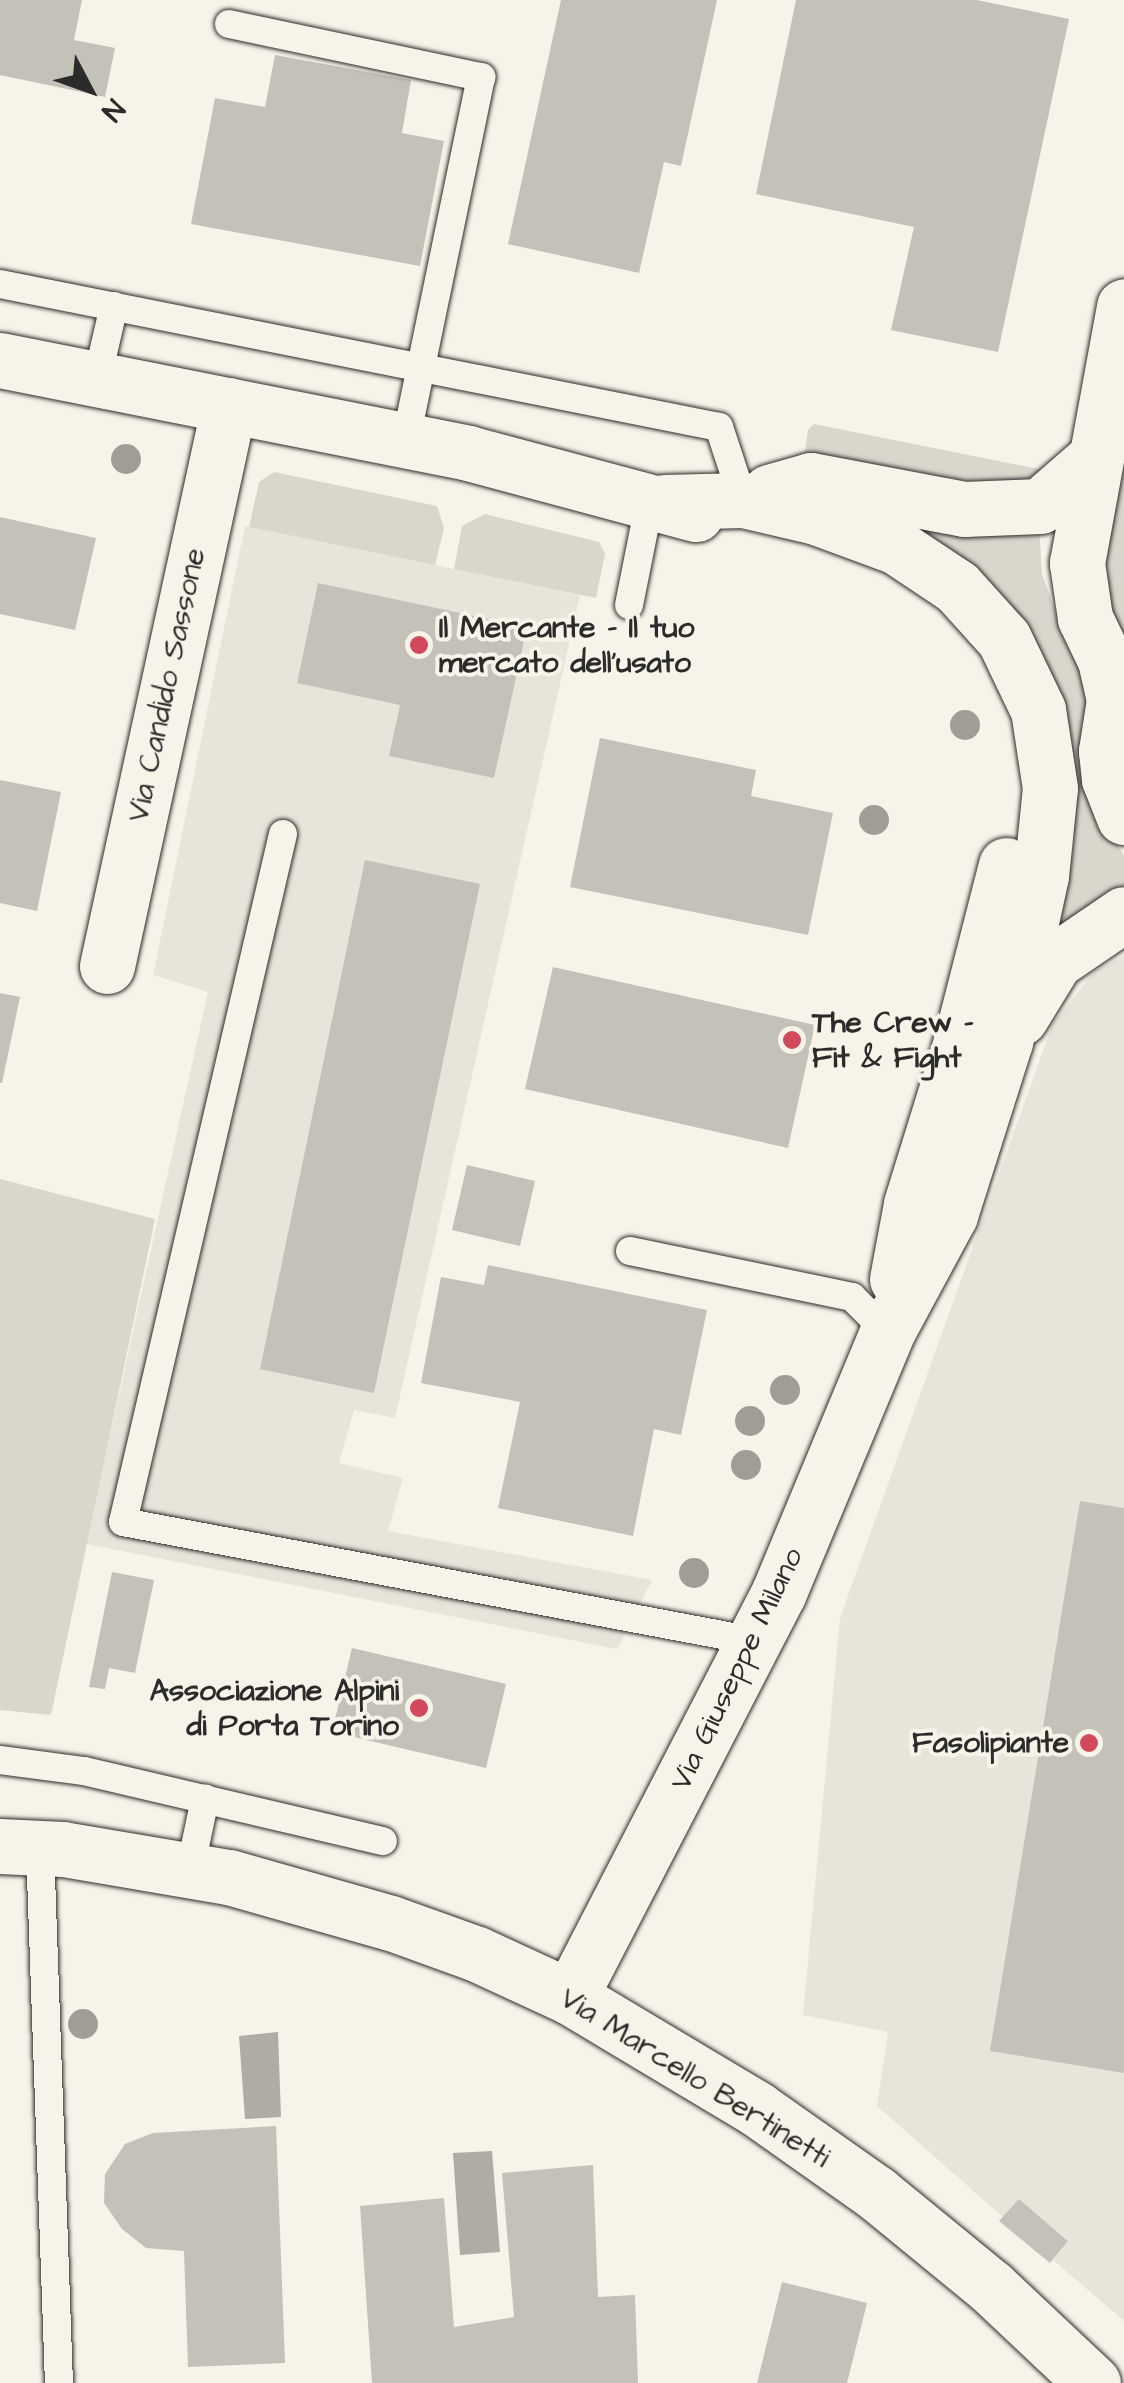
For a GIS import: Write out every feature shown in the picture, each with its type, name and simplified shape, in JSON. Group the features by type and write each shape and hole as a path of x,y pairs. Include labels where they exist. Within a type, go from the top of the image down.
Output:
{"street":[{"path":"1124,306 1077,563 1086,618 1119,689 1106,751 1110,779 1124,817"},
{"path":"0,360 406,440 890,562"},
{"name":"Via Candido Sassone","path":"106,966 229,405"},
{"path":"743,500 811,480 964,508 1040,506 1094,459"},
{"path":"657,501 743,500 816,518 890,562"},
{"name":"Via Giuseppe Milano","path":"570,1998 779,1592 887,1332 950,1216 1005,1042 1041,876 1050,788 1038,710 1004,639 957,587 890,562"},
{"name":"Via Giuseppe Milano","path":"887,1332 911,1204 958,1052 1005,872 1014,793 1003,723 980,663 890,562"},
{"path":"1005,1042 1055,962 1124,914"},
{"name":"Via Marcello Bertinetti","path":"12,1843 190,1870 392,1923 478,1954 570,1998 757,2109 876,2193 991,2286 1093,2383"}],"lane":[{"path":"229,24 482,77 406,440"},
{"path":"0,284 720,427 743,500"},
{"path":"97,379 114,306"},
{"path":"629,605 657,501"},
{"path":"283,834 123,1522 754,1642"},
{"path":"630,1252 852,1297 887,1332"},
{"path":"0,1760 84,1771 383,1841"},
{"path":"190,1870 205,1799"},
{"path":"12,1843 58,2383"}],"shaded area":[{"path":"814,424 1043,470 1027,492 803,465 808,430"},
{"path":"1124,447 1124,637 1111,612 1103,573"},
{"path":"274,472 437,506 444,528 435,565 249,527 259,482"},
{"path":"852,512 1039,525 1042,574 1065,638 1085,672 1094,800 1124,856 1124,891 1050,941 1074,844 1068,747"},
{"path":"485,514 599,542 605,554 596,598 454,569 462,526"},
{"path":"245,526 580,595 395,1418 354,1410 339,1463 403,1478 388,1531 652,1580 617,1649 86,1544 208,992 153,975"},
{"path":"1124,956 1124,2321 1053,2260 1068,2240 1019,2199 1003,2217 877,2106 888,2032 803,2015 840,1618 1053,1023 1095,971"},
{"path":"0,1179 155,1219 51,1715 0,1710"},
{"path":"278,2032 281,2117 245,2119 239,2036"},
{"path":"492,2151 500,2252 460,2255 453,2153"}],"building":[{"path":"0,0 82,0 74,40 115,48 105,97 0,75"},
{"path":"561,0 717,0 681,166 664,162 639,273 508,244"},
{"path":"796,0 977,0 1069,19 998,352 891,330 914,227 756,194"},
{"path":"275,55 411,80 402,133 444,141 420,266 191,224 215,98 265,107"},
{"path":"0,517 96,538 75,630 0,614"},
{"path":"318,583 527,627 494,778 389,756 400,705 297,683"},
{"path":"600,738 756,770 751,796 833,813 808,935 570,887"},
{"path":"0,780 61,792 37,911 0,903"},
{"path":"365,860 480,884 374,1393 260,1369"},
{"path":"553,967 815,1025 788,1148 525,1089"},
{"path":"0,993 20,997 2,1083 0,1083"},
{"path":"467,1165 535,1181 520,1246 452,1230"},
{"path":"488,1265 707,1310 681,1435 654,1429 633,1536 498,1508 520,1402 421,1383 441,1277 484,1285"},
{"path":"1080,1501 1124,1508 1124,2073 990,2051"},
{"path":"112,1572 154,1580 135,1673 109,1668 105,1689 89,1687"},
{"name":"Associazione Alpini di Porta Torino","path":"352,1648 506,1684 486,1768 332,1732"},
{"path":"276,2126 285,2363 188,2367 184,2251 146,2248 122,2229 104,2203 105,2174 125,2144 153,2133"},
{"path":"593,2165 598,2297 635,2295 638,2383 372,2383 360,2206 444,2198 454,2327 514,2317 502,2173"},
{"path":"1019,2199 1068,2241 1050,2263 999,2221"},
{"path":"782,2282 867,2303 847,2383 757,2383"}],"place":[{"name":"Il Mercante - Il tuo mercato dell'usato","path":"419,645"},
{"name":"The Crew - Fit & Fight","path":"792,1040"},
{"name":"Associazione Alpini di Porta Torino","path":"419,1708"},
{"name":"Fasolipiante","path":"1089,1743"}]}
